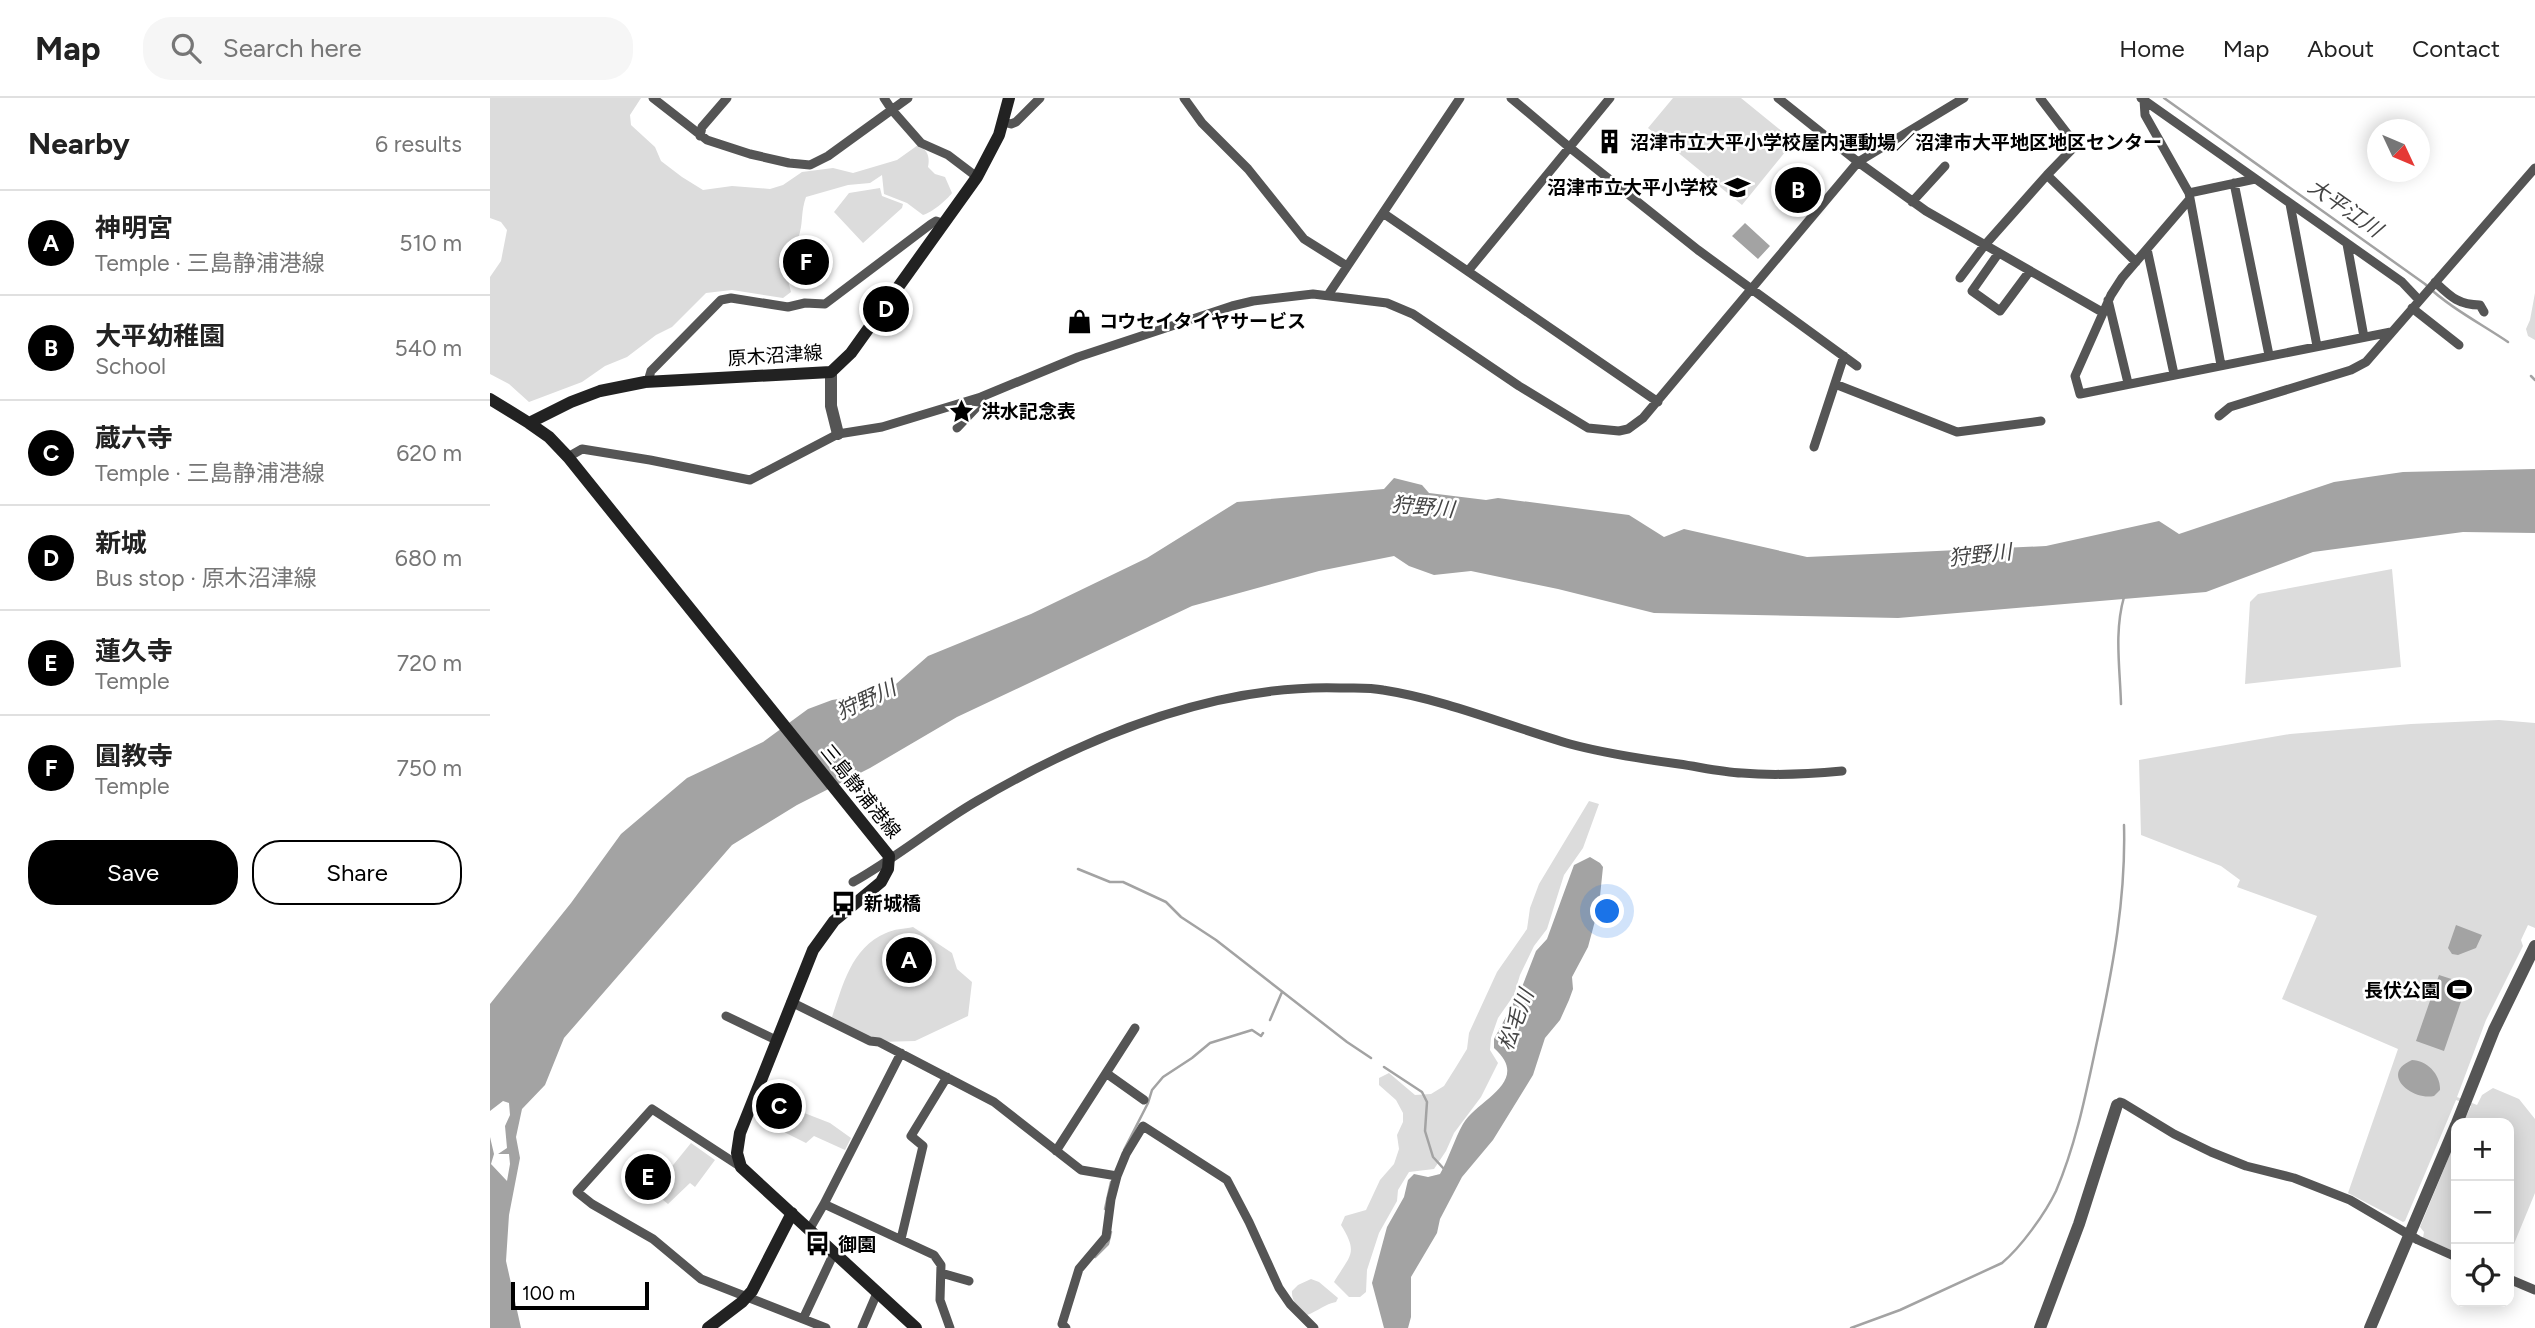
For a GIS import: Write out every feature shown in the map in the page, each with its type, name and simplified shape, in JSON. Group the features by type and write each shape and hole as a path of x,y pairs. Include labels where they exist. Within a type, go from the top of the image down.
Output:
{"main road":[{"name":"原木沼津線","path":"529,423 600,391 648,381 831,372 851,353 977,177 993,149 1009,98"},
{"path":"490,399 529,423"},
{"name":"三島静浦港線","path":"529,423 549,437 568,457 889,857 881,882 834,921 813,950 740,1133 737,1153 741,1167"},
{"path":"741,1167 916,1328"},
{"path":"708,1328 748,1296 792,1213"}],"street":[{"path":"653,98 700,136 750,154 810,165 828,156 908,98"},
{"path":"700,136 702,127 727,98"},
{"path":"884,98 921,142 948,155 977,177"},
{"path":"1003,122 1016,122 1040,98"},
{"path":"1184,98 1202,123 1248,169 1304,239 1347,266"},
{"path":"1328,295 1460,98"},
{"path":"1511,98 1749,289 1857,366"},
{"path":"1468,271 1610,98"},
{"path":"1778,98 1857,162 1912,202 2102,312"},
{"path":"568,457 581,449 750,480 838,434 882,427 981,397 1078,356 1232,306 1287,297 1328,295 1378,301 1413,314 1519,386 1588,428 1607,431 1628,429 1643,418 1658,401 1857,162 1964,98"},
{"path":"1960,278 1984,246 2076,145 2040,98"},
{"path":"2143,99 2422,296"},
{"path":"2143,99 2146,115 2189,197 2221,365"},
{"path":"1912,202 1945,166"},
{"path":"2219,416 2230,407 2357,367 2365,362 2535,168"},
{"path":"2047,175 2136,262"},
{"path":"2255,179 2189,197 2122,278 2102,312 2075,376 2080,394 2391,332"},
{"path":"2234,183 2269,355"},
{"path":"2290,204 2317,346"},
{"path":"1383,213 1658,401"},
{"path":"648,381 651,371 721,300 731,298 788,307 805,303 825,304 931,224 936,221 942,223"},
{"path":"2347,244 2364,337"},
{"path":"2147,249 2174,374"},
{"path":"1998,254 1972,291 2000,311 2029,272"},
{"path":"2434,283 2451,297 2467,305 2480,304 2484,312"},
{"path":"2108,300 2128,383"},
{"path":"2412,308 2459,345"},
{"path":"1814,447 1844,356"},
{"path":"831,372 831,406 838,434"},
{"path":"1835,384 1957,432 2041,421"},
{"path":"957,428 975,409 981,397"},
{"path":"853,882 979,800 1121,730 1205,704 1271,690 1327,687 1380,689 1437,701 1547,737 1623,758 1742,773 1804,774 1842,771"},
{"path":"2459,1118 2494,1030 2535,946"},
{"path":"791,1002 870,1041 879,1042 994,1102 1081,1170 1117,1176"},
{"path":"726,1016 776,1040"},
{"path":"1056,1151 1135,1028"},
{"path":"809,1230 901,1054"},
{"path":"1106,1073 1144,1100"},
{"path":"901,1239 923,1146 911,1136 947,1077"},
{"path":"2040,1328 2120,1102 2174,1134 2234,1162 2286,1175 2350,1200 2411,1235 2451,1254"},
{"path":"741,1167 652,1109 577,1192 592,1204 653,1239 701,1279 826,1328"},
{"path":"1066,1328 1062,1324 1079,1269 1107,1237 1111,1199 1117,1176 1126,1154 1143,1126 1227,1180 1285,1297 1314,1328"},
{"path":"2370,1328 2451,1138"},
{"path":"824,1204 934,1255 942,1265 940,1300 950,1328"},
{"path":"803,1319 834,1253"},
{"path":"940,1273 969,1281"},
{"path":"2514,1281 2535,1290"},
{"path":"862,1328 877,1293"}],"shaded area":[{"path":"490,98 641,98 630,115 631,125 655,147 661,161 703,190 732,186 770,189 783,185 802,172 833,168 853,173 897,160 918,145 928,154 928,167 935,174 945,177 952,193 939,206 923,215 907,203 884,194 882,175 870,183 848,185 806,197 799,236 782,257 791,292 783,298 732,290 706,293 672,327 656,335 627,357 605,366 582,382 529,402 509,384 490,374 490,277 501,261 507,230 501,222 490,218"},
{"path":"1673,98 1741,98 1794,141 1742,205 1648,128"},
{"path":"880,188 882,196 903,204 902,208 863,243 834,212 849,193"},
{"path":"2535,293 2535,340 2528,336 2526,329"},
{"path":"2392,569 2401,667 2245,684 2250,602 2258,594"},
{"name":"長伏公園","path":"2499,720 2535,723 2535,928 2528,925 2521,940 2523,946 2486,1020 2457,1097 2477,1105 2482,1095 2493,1088 2519,1099 2535,1119 2535,1193 2514,1244 2514,1118 2465,1118 2471,1106 2456,1100 2405,1221 2348,1193 2398,1049 2282,999 2317,916 2237,887 2240,880 2221,866 2141,835 2139,760 2290,734"},
{"path":"1589,801 1599,804 1583,848 1564,875 1547,929 1534,946 1514,995 1498,1018 1491,1038 1490,1050 1498,1063 1481,1097 1454,1133 1434,1169 1409,1172 1379,1233 1367,1270 1366,1292 1360,1297 1349,1297 1334,1282 1348,1260 1351,1249 1341,1225 1345,1216 1366,1210 1380,1180 1394,1164 1399,1149 1397,1135 1403,1122 1403,1113 1396,1100 1379,1085 1379,1078 1389,1073 1415,1095 1431,1094 1444,1086 1467,1049 1469,1033 1497,972 1527,929 1530,908 1539,884"},
{"path":"913,927 952,953 957,969 972,982 968,1016 915,1041 879,1042 832,1017 850,969 864,948 886,933"},
{"path":"794,1109 830,1123 851,1138 845,1150 814,1136 806,1143 784,1132"},
{"path":"691,1143 715,1160 695,1187 690,1183 668,1204 652,1191"},
{"path":"2451,1152 2451,1250 2423,1238 2424,1232 2420,1227"},
{"path":"1311,1279 1319,1282 1338,1298 1336,1302 1307,1315 1296,1304 1292,1291"}],"water":[{"path":"1745,223 1770,246 1758,259 1732,236"},
{"name":"狩野川","path":"2535,469 2535,533 2463,532 2313,552 2206,592 1898,618 1654,613 1471,571 1434,575 1409,566 1394,556 1319,571 1192,606 957,717 870,768 797,805 732,845 564,1038 545,1085 522,1109 516,1137 520,1158 509,1215 506,1261 521,1328 490,1328 490,1137 494,1154 491,1164 507,1181 509,1154 498,1154 507,1148 505,1126 510,1115 509,1103 503,1101 490,1111 490,1004 571,903 621,834 687,778 763,742 808,709 832,700 888,691 928,656 1031,614 1147,558 1237,502 1384,489 1394,478 1422,485 1429,493 1486,500 1498,498 1629,515 1664,537 1684,529 1807,557 2046,546 2159,521 2179,534 2334,482 2403,472"},
{"name":"松毛川","path":"1590,857 1603,867 1599,906 1588,947 1572,977 1573,989 1569,1000 1560,1020 1545,1038 1533,1075 1493,1140 1462,1177 1440,1219 1437,1233 1411,1277 1411,1317 1408,1328 1384,1328 1372,1283 1387,1227 1404,1197 1408,1180 1414,1174 1428,1177 1440,1174 1463,1124 1505,1080 1507,1071 1504,1060 1494,1048 1494,1039 1522,987 1536,951 1547,939 1574,865"},
{"path":"2456,925 2482,935 2476,948 2458,955 2452,954 2448,948"},
{"path":"2439,975 2467,984 2444,1051 2416,1041"},
{"path":"2412,1060 2423,1063 2436,1074 2440,1090 2434,1096 2417,1094 2402,1085 2398,1072"}],"waterway":[{"name":"大平江川","path":"2164,98 2455,308 2508,342"},
{"name":"大平江川","path":"2531,376 2535,380"},
{"path":"2121,704 2118,637 2124,597"},
{"path":"1851,1328 1900,1310 2002,1263 2025,1239 2056,1191 2076,1134 2109,984 2121,905 2124,825"},
{"path":"1078,869 1110,882 1123,882 1166,902 1181,917 1216,940 1371,1058"},
{"path":"1270,1020 1282,992"},
{"path":"1124,1150 1152,1090 1163,1077 1210,1043 1252,1030 1261,1036 1263,1033"},
{"path":"1384,1067 1422,1092 1427,1102 1425,1131 1433,1157 1444,1169"},
{"path":"1105,1209 1111,1182"},
{"path":"1095,1257 1108,1244 1111,1232"}],"place":[{"name":"沼津市立大平小学校屋内運動場／沼津市大平地区地区センター","path":"1610,142"},
{"name":"沼津市立大平小学校","path":"1738,187"},
{"name":"大平幼稚園","path":"1798,190"},
{"name":"圓教寺","path":"806,262"},
{"name":"新城","path":"886,309"},
{"name":"コウセイタイヤサービス","path":"1079,321"},
{"name":"洪水記念表","path":"961,411"},
{"name":"新城橋","path":"844,903"},
{"name":"神明宮","path":"909,960"},
{"name":"長伏公園","path":"2460,990"},
{"name":"蔵六寺","path":"779,1106"},
{"name":"蓮久寺","path":"648,1177"},
{"name":"御園","path":"818,1244"}]}
